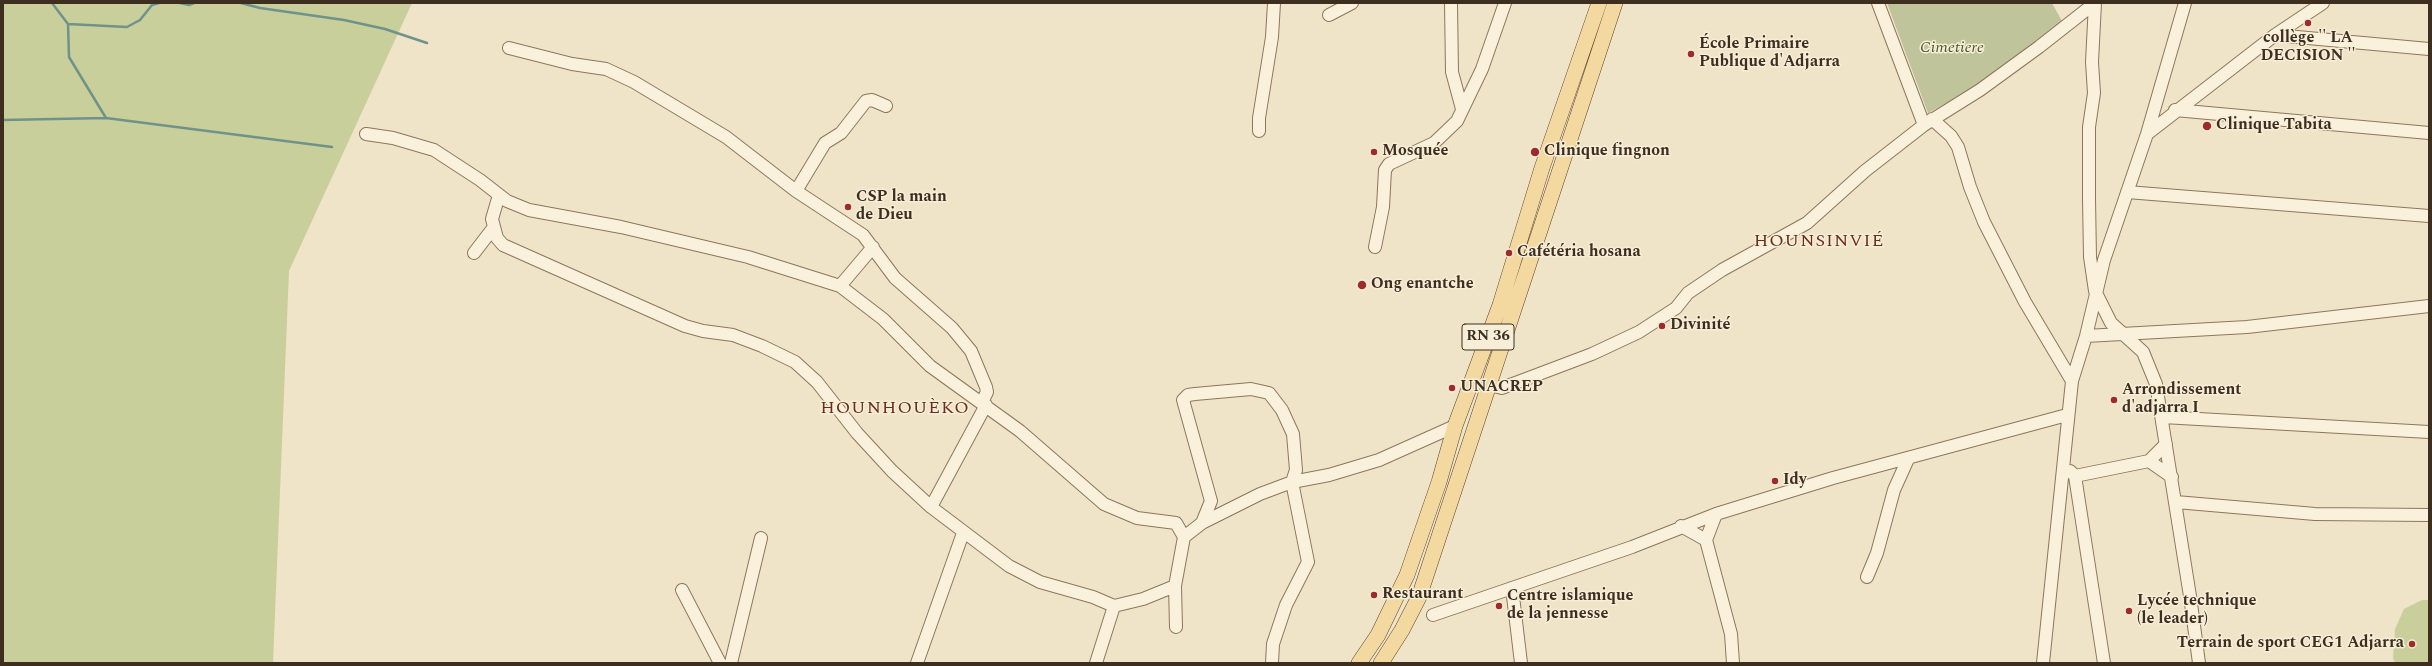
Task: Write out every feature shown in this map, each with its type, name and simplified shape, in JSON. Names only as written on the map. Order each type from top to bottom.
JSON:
[{"type":"main road","name":"RN 36","points":[[1359,663],[1378,635],[1407,575],[1439,482],[1455,426],[1500,305],[1542,168],[1599,3]]},
{"type":"main road","name":"RN 36","points":[[1380,663],[1402,630],[1419,597],[1490,386],[1615,3]]},
{"type":"street","points":[[1259,131],[1259,118],[1268,67],[1274,3]]},
{"type":"street","points":[[1329,15],[1352,3]]},
{"type":"street","points":[[1451,3],[1452,72],[1462,109]]},
{"type":"street","points":[[1375,247],[1383,207],[1385,170],[1389,164],[1434,143],[1457,121],[1482,69],[1505,3]]},
{"type":"street","points":[[1878,3],[1928,122],[1951,136],[1958,147],[1970,187],[1984,222],[2025,302],[2072,381]]},
{"type":"street","points":[[1490,386],[1502,388],[1592,354],[1639,332],[1676,308],[1688,293],[1716,274],[1807,223],[1865,171],[1928,122],[1980,90],[2039,47],[2095,3]]},
{"type":"street","points":[[2095,3],[2092,62],[2094,93],[2089,127],[2090,257],[2095,291],[2104,313],[2120,333],[2143,352],[2156,384],[2163,417],[2176,502],[2198,663]]},
{"type":"street","points":[[2043,663],[2067,415],[2072,381],[2086,336],[2095,291],[2147,134],[2185,3]]},
{"type":"street","points":[[2147,134],[2176,110],[2275,35],[2324,3]]},
{"type":"street","points":[[2275,35],[2429,49]]},
{"type":"street","points":[[509,48],[559,61],[606,69],[664,98],[737,144],[796,191],[863,235],[873,247],[882,262],[900,283],[952,328],[971,351],[987,392],[984,403],[931,507]]},
{"type":"street","points":[[796,191],[825,143],[841,133],[866,101],[872,100],[886,106]]},
{"type":"street","points":[[2176,110],[2429,133]]},
{"type":"street","points":[[366,134],[393,138],[434,150],[480,180],[507,201],[529,210],[621,227],[748,257],[840,286],[883,319],[930,366],[984,403],[1071,474],[1104,504],[1137,518],[1176,523],[1184,537],[1175,586],[1176,627]]},
{"type":"street","points":[[2127,192],[2429,216]]},
{"type":"street","points":[[499,195],[492,219],[494,227],[503,245],[647,310],[693,329],[739,337],[795,362],[817,382],[868,445],[931,507],[993,556],[1026,576],[1040,582],[1093,597],[1114,606],[1143,599],[1175,586]]},
{"type":"street","points":[[474,253],[494,227]]},
{"type":"street","points":[[840,286],[873,247]]},
{"type":"street","points":[[2086,336],[2120,333],[2168,333],[2247,327],[2429,306]]},
{"type":"street","points":[[2143,352],[2154,340],[2168,333]]},
{"type":"street","points":[[1202,523],[1211,501],[1183,400],[1188,395],[1251,389],[1268,393],[1282,410],[1293,434],[1296,470],[1292,482],[1308,562],[1307,569],[1286,605],[1273,644],[1272,663]]},
{"type":"street","points":[[1433,615],[1644,543],[1681,526],[1716,514],[1834,478],[2067,415]]},
{"type":"street","points":[[2163,417],[2429,432]]},
{"type":"street","points":[[1184,537],[1202,523],[1260,494],[1292,482],[1328,475],[1379,460],[1455,426]]},
{"type":"street","points":[[2075,476],[2149,461],[2166,444]]},
{"type":"street","points":[[1867,577],[1880,546],[1894,490],[1908,459]]},
{"type":"street","points":[[2149,461],[2172,477]]},
{"type":"street","points":[[2063,465],[2075,476],[2104,663]]},
{"type":"street","points":[[2176,502],[2315,514],[2429,515]]},
{"type":"street","points":[[1716,514],[1706,540],[1731,634],[1733,663]]},
{"type":"street","points":[[1681,526],[1706,540]]},
{"type":"street","points":[[917,663],[964,533]]},
{"type":"street","points":[[731,663],[761,538]]},
{"type":"street","points":[[1512,588],[1521,663]]},
{"type":"street","points":[[682,590],[720,663]]},
{"type":"street","points":[[1096,663],[1114,606]]},
{"type":"green space","points":[[3,3],[412,3],[289,271],[273,663],[3,663]]},
{"type":"green space","name":"Cimetiere","points":[[1887,3],[2052,3],[2063,23],[1988,80],[1928,113]]},
{"type":"green space","name":"Terrain de sport CEG1 Adjarra","points":[[2422,600],[2429,600],[2429,663],[2395,663],[2393,658],[2395,629],[2404,609]]},
{"type":"waterway","points":[[52,3],[68,24],[69,57],[106,118]]},
{"type":"waterway","points":[[68,24],[127,27],[140,20],[152,5],[159,3]]},
{"type":"waterway","points":[[180,3],[189,5],[194,3]]},
{"type":"waterway","points":[[241,3],[260,8],[344,20],[385,29],[427,43]]},
{"type":"waterway","points":[[3,120],[106,118],[332,147]]},
{"type":"place","name":"collège '' LA DECISION ''","points":[[2308,23]]},
{"type":"place","name":"École Primaire Publique d'Adjarra","points":[[1691,54]]},
{"type":"place","name":"Clinique Tabita","points":[[2207,126]]},
{"type":"place","name":"Mosquée","points":[[1374,152]]},
{"type":"place","name":"Clinique fingnon","points":[[1535,152]]},
{"type":"place","name":"CSP la main de Dieu","points":[[848,207]]},
{"type":"place","name":"Cafétéria hosana","points":[[1509,253]]},
{"type":"place","name":"Ong enantche","points":[[1362,285]]},
{"type":"place","name":"Divinité","points":[[1662,326]]},
{"type":"place","name":"UNACREP","points":[[1452,388]]},
{"type":"place","name":"Arrondissement d'adjarra I","points":[[2114,400]]},
{"type":"place","name":"Idy","points":[[1775,481]]},
{"type":"place","name":"Restaurant","points":[[1374,595]]},
{"type":"place","name":"Centre islamique de la jennesse","points":[[1499,606]]},
{"type":"place","name":"Lycée technique (le leader)","points":[[2129,611]]},
{"type":"place","name":"Terrain de sport CEG1 Adjarra","points":[[2412,644]]},
{"type":"district","name":"HOUNSINVIÉ","points":[[1819,242]]},
{"type":"district","name":"HOUNHOUÈKO","points":[[895,409]]}]
